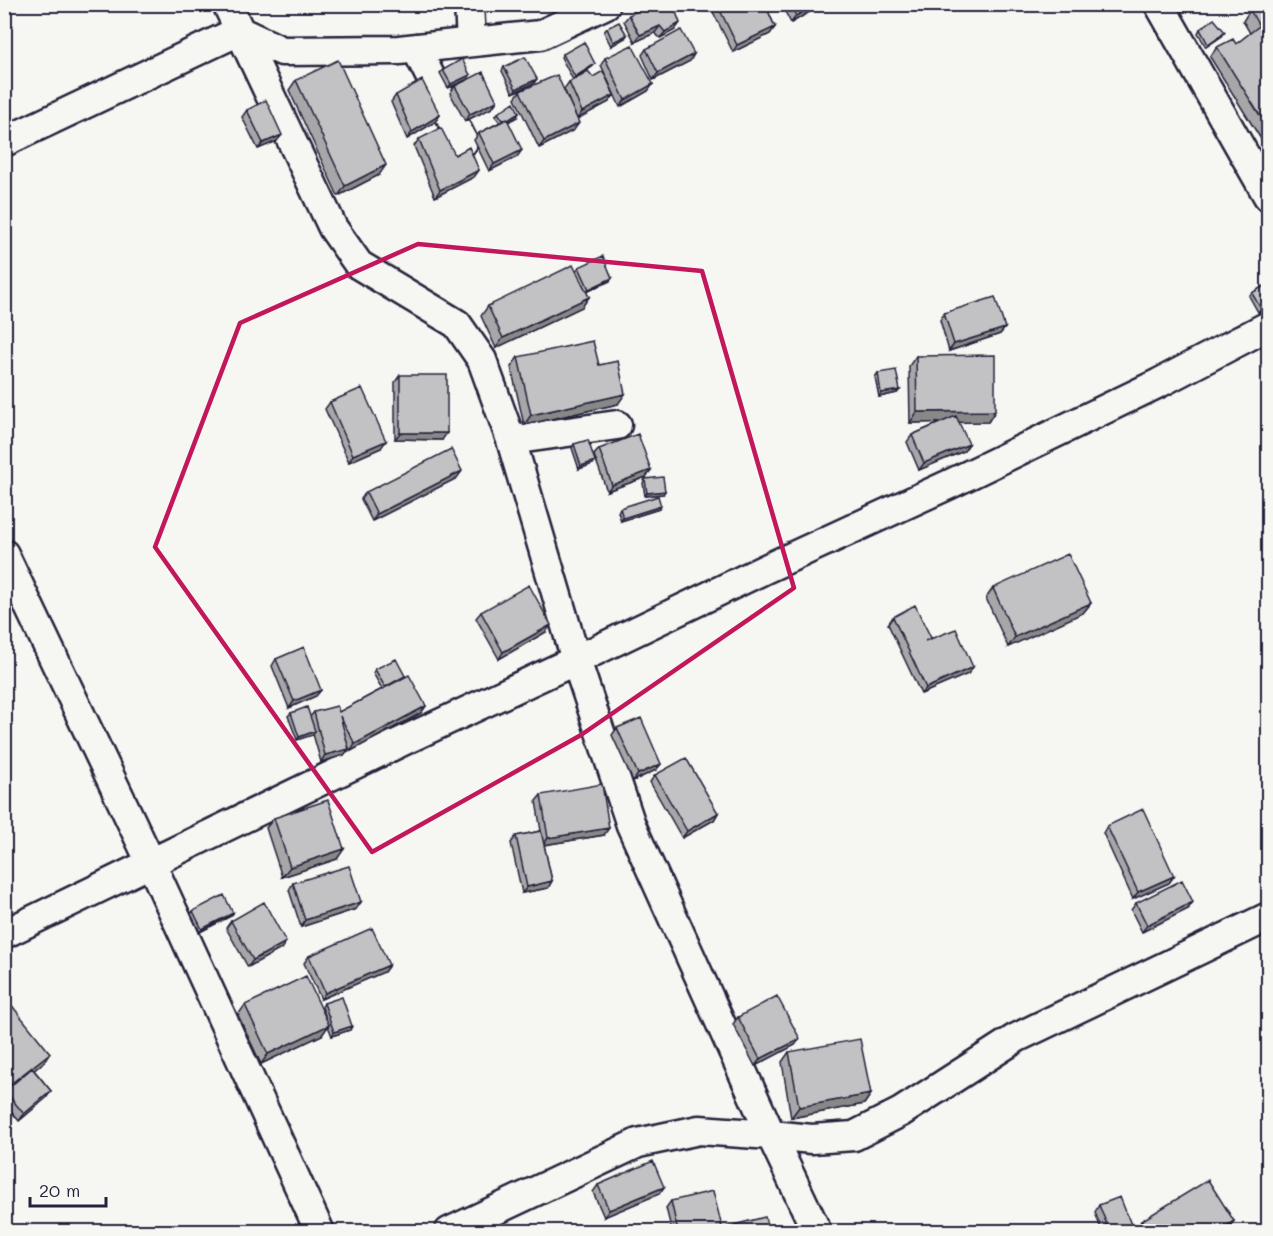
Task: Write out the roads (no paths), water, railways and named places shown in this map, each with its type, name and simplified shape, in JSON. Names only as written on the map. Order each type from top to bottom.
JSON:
[{"type":"street","points":[[227,4],[333,228],[359,265],[457,324],[482,360],[511,440],[576,660],[631,825],[817,1232]]},
{"type":"street","points":[[469,4],[471,42]]},
{"type":"street","points":[[239,31],[282,51],[399,50],[540,35],[606,4]]},
{"type":"street","points":[[1159,4],[1269,196]]},
{"type":"street","points":[[4,142],[239,31]]},
{"type":"street","points":[[416,48],[463,142]]},
{"type":"street","points":[[4,934],[405,740],[961,479],[1159,383],[1269,326]]},
{"type":"street","points":[[511,440],[617,425]]},
{"type":"street","points":[[4,554],[151,863],[320,1232]]},
{"type":"street","points":[[449,1232],[638,1143],[699,1130],[812,1139],[854,1136],[901,1112],[1016,1038],[1269,917]]}]
